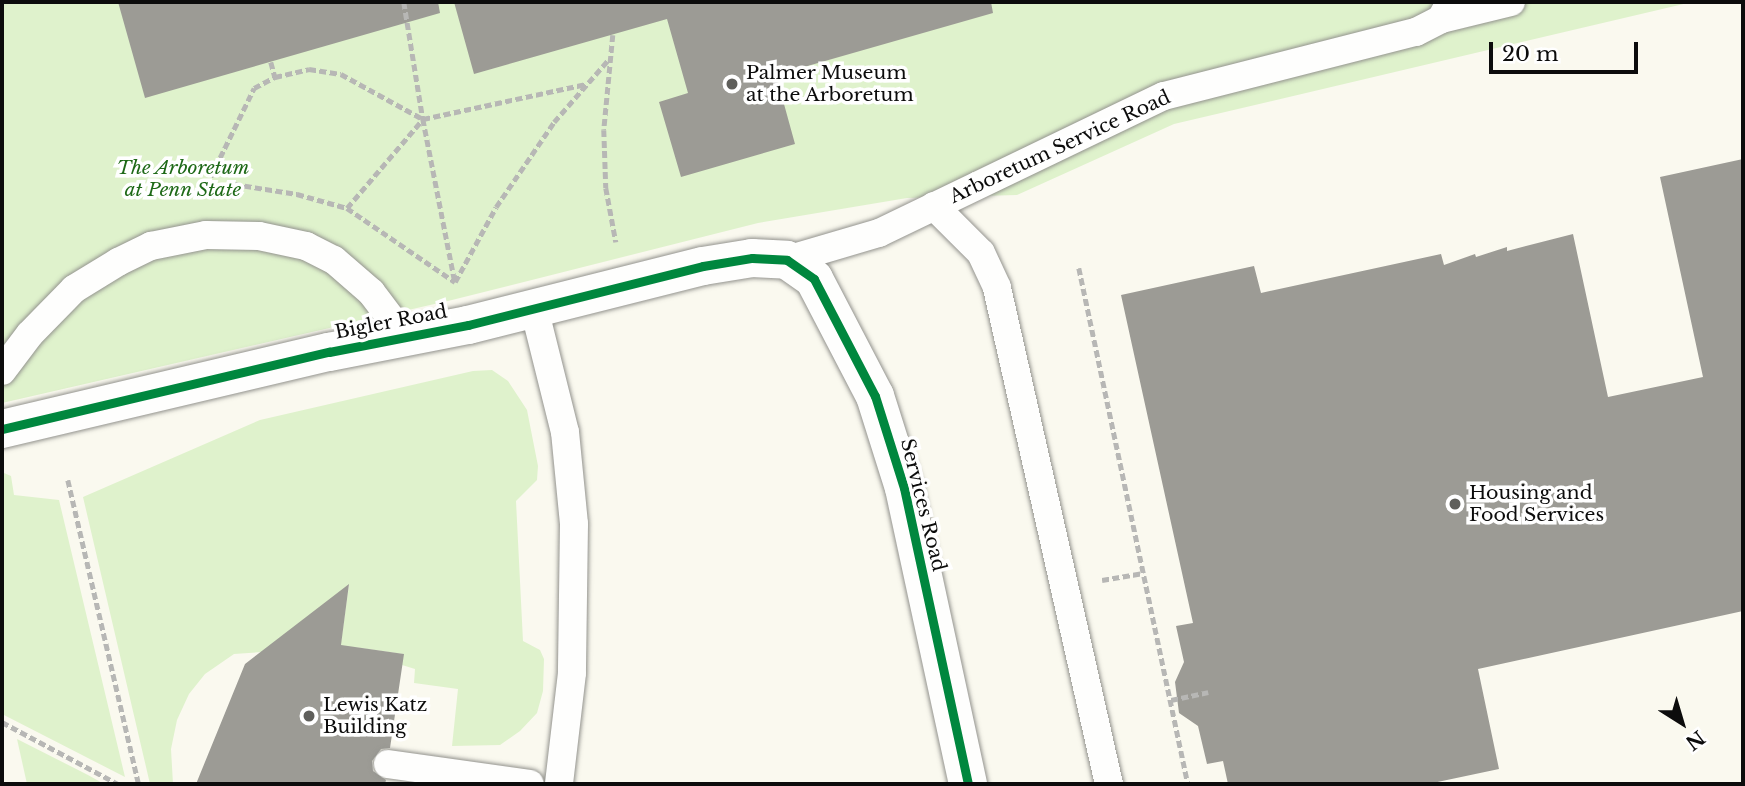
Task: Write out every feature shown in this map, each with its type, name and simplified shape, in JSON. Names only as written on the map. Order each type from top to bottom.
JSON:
[{"type":"street","name":"Bigler Road","points":[[2,429],[534,308],[703,266],[752,258],[787,260]]},
{"type":"street","name":"Services Road","points":[[787,260],[814,279],[845,335],[883,419],[904,488],[968,784]]},
{"type":"lane","name":"Arboretum Service Road","points":[[787,260],[879,233],[1164,96],[1416,32],[1445,10],[1511,2]]},
{"type":"lane","points":[[934,206],[981,253],[997,288],[1109,784]]},
{"type":"lane","points":[[2,371],[30,334],[74,289],[118,261],[151,246],[206,235],[258,236],[306,246],[334,260],[370,292],[405,337]]},
{"type":"lane","points":[[534,308],[565,432],[575,524],[572,673],[559,784]]},
{"type":"lane","points":[[388,764],[530,784]]},
{"type":"path","points":[[404,2],[423,119],[458,290]]},
{"type":"path","points":[[613,35],[604,130],[606,188],[617,246]]},
{"type":"path","points":[[455,282],[496,207],[554,122],[609,59]]},
{"type":"path","points":[[271,62],[275,77]]},
{"type":"path","points":[[206,187],[254,88],[275,77],[309,69],[341,74],[423,119]]},
{"type":"path","points":[[347,208],[423,119],[587,84]]},
{"type":"path","points":[[1079,268],[1188,784]]},
{"type":"path","points":[[68,480],[139,784]]},
{"type":"path","points":[[1170,700],[1208,692]]},
{"type":"path","points":[[2,723],[118,784]]},
{"type":"green space","name":"The Arboretum at Penn State","points":[[2,2],[1692,2],[1174,124],[1017,195],[907,198],[758,223],[452,300],[2,403]]},
{"type":"green space","points":[[492,370],[508,381],[527,410],[538,466],[537,480],[516,501],[523,641],[540,650],[544,659],[543,691],[537,713],[520,731],[500,745],[452,746],[458,689],[414,683],[415,669],[402,665],[403,654],[353,647],[339,656],[349,585],[262,652],[234,654],[205,674],[189,694],[177,720],[171,749],[173,784],[150,784],[83,497],[260,420],[473,371]]},
{"type":"green space","points":[[4,473],[11,476],[14,495],[59,500],[125,777],[2,714]]},
{"type":"green space","points":[[17,739],[88,775],[104,784],[27,784]]},
{"type":"building","points":[[118,2],[438,2],[440,13],[145,98]]},
{"type":"building","name":"Palmer Museum at the Arboretum","points":[[454,2],[991,2],[993,13],[776,75],[795,144],[681,177],[659,102],[688,93],[667,19],[474,74]]},
{"type":"building","name":"Housing and Food Services","points":[[1743,159],[1743,611],[1478,669],[1499,769],[1428,784],[1228,784],[1223,761],[1207,764],[1198,726],[1179,713],[1175,682],[1184,662],[1176,626],[1193,623],[1121,295],[1254,266],[1261,293],[1441,254],[1444,265],[1475,254],[1476,257],[1507,247],[1507,251],[1573,234],[1608,397],[1703,377],[1660,177]]},
{"type":"building","name":"Lewis Katz Building","points":[[349,584],[341,645],[404,654],[390,748],[381,749],[372,761],[373,771],[386,780],[385,784],[196,784],[245,664]]},
{"type":"cycle path","points":[[2,429],[329,352],[468,325],[703,266],[752,258],[787,260],[814,279],[875,396],[904,488],[968,784]]},
{"type":"place","name":"Palmer Museum at the Arboretum","points":[[732,84]]},
{"type":"place","name":"Housing and Food Services","points":[[1455,504]]},
{"type":"place","name":"Lewis Katz Building","points":[[309,716]]}]
